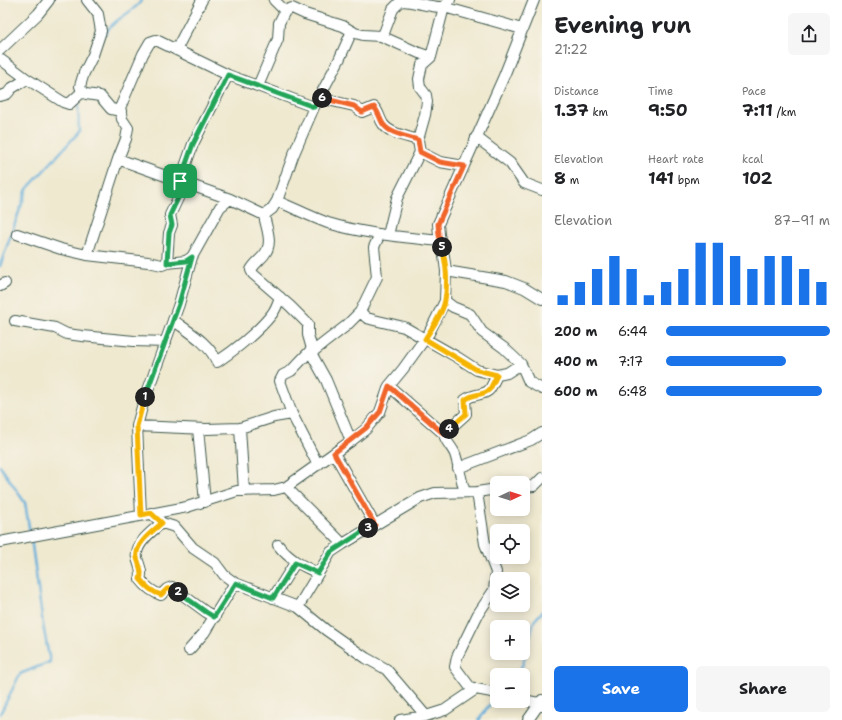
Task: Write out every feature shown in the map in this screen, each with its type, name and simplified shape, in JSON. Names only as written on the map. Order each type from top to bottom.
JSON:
[{"type":"street","points":[[0,50],[38,14],[48,0]]},
{"type":"street","points":[[88,0],[98,14],[101,31],[80,86],[82,92],[100,96],[111,109],[121,111]]},
{"type":"street","points":[[176,50],[202,0]]},
{"type":"street","points":[[274,0],[285,11]]},
{"type":"street","points":[[381,36],[393,9],[401,1],[410,1],[439,7],[447,3],[522,29]]},
{"type":"street","points":[[318,464],[292,414],[280,381],[284,375],[291,371],[311,351],[346,326],[360,312],[377,277],[374,246],[384,234],[397,198],[420,152],[418,140],[427,102],[426,95],[420,87],[419,79],[422,65],[431,57],[447,3]]},
{"type":"street","points":[[0,542],[146,514],[188,508],[237,492],[274,490],[286,487],[351,441],[366,428],[380,412],[389,386],[425,339],[445,300],[446,270],[438,224],[504,76],[522,29],[536,3]]},
{"type":"street","points":[[258,86],[278,39],[279,23],[285,11],[292,8],[305,14],[343,26],[363,35],[381,36],[431,57]]},
{"type":"street","points":[[264,215],[272,209],[277,201],[293,156],[314,107],[339,60],[352,31]]},
{"type":"street","points":[[87,255],[118,159],[126,139],[128,128],[122,119],[120,108],[143,54],[150,42],[156,40],[228,75],[314,107]]},
{"type":"street","points":[[0,59],[27,79],[63,102],[69,104],[82,92]]},
{"type":"street","points":[[167,263],[169,233],[172,225],[170,215],[180,192],[180,181],[193,144],[228,75]]},
{"type":"street","points":[[0,96],[7,94],[12,88],[27,79]]},
{"type":"street","points":[[319,98],[354,106],[362,112],[374,107],[379,112],[382,122],[388,130],[418,140]]},
{"type":"street","points":[[476,138],[510,163],[524,183],[542,189]]},
{"type":"street","points":[[420,152],[440,162],[464,166]]},
{"type":"street","points":[[118,159],[230,199],[264,215]]},
{"type":"street","points":[[146,514],[137,426],[142,407],[179,304],[192,257],[220,207],[230,199]]},
{"type":"street","points":[[277,201],[327,222],[352,229],[440,241]]},
{"type":"street","points":[[264,215],[269,236],[269,248],[252,270],[253,274],[304,318],[308,324],[308,335],[311,351],[326,380],[351,441]]},
{"type":"street","points":[[17,234],[61,249],[87,255],[162,265],[186,261],[192,257]]},
{"type":"street","points":[[446,270],[506,281],[524,288],[542,299]]},
{"type":"street","points":[[173,320],[205,345],[215,357],[217,362],[260,327],[273,313],[280,297]]},
{"type":"street","points":[[445,300],[453,307],[470,314],[482,332],[504,348],[521,364],[529,382],[542,390]]},
{"type":"street","points":[[360,312],[367,318],[404,327],[477,370],[497,375],[507,373],[521,364]]},
{"type":"street","points":[[15,321],[55,328],[67,334],[134,341],[166,342]]},
{"type":"street","points":[[444,434],[466,414],[465,400],[470,396],[483,393],[490,389],[497,375]]},
{"type":"street","points":[[389,386],[444,434],[444,437],[451,445],[455,453],[465,492]]},
{"type":"street","points":[[137,426],[240,428],[274,417],[292,414]]},
{"type":"street","points":[[198,428],[205,502]]},
{"type":"street","points":[[240,428],[244,491]]},
{"type":"street","points":[[458,468],[530,440],[542,433]]},
{"type":"street","points":[[334,453],[375,525]]},
{"type":"street","points":[[530,486],[534,486],[542,478]]},
{"type":"street","points":[[286,487],[343,544]]},
{"type":"street","points":[[298,607],[331,552],[343,544],[420,498],[435,493],[490,491]]},
{"type":"street","points":[[473,691],[455,667],[456,657],[478,614],[494,590],[496,572],[485,544],[477,492]]},
{"type":"street","points":[[146,514],[162,523],[175,527],[193,548],[215,563],[224,575],[236,583],[298,607],[326,630],[366,658],[386,669],[426,716]]},
{"type":"street","points":[[162,523],[146,537],[139,548],[137,556],[142,575],[140,579],[155,593],[161,595],[167,589],[172,588],[214,617]]},
{"type":"street","points":[[278,545],[295,563],[318,573]]},
{"type":"street","points":[[273,598],[295,563]]},
{"type":"street","points":[[189,650],[204,633],[236,583]]},
{"type":"street","points":[[400,720],[426,716],[445,710],[476,689],[490,692]]},
{"type":"street","points":[[528,720],[541,703],[530,701]]},
{"type":"waterway","points":[[105,34],[113,24],[138,5],[142,0]]},
{"type":"waterway","points":[[0,266],[27,189],[79,132],[78,99]]},
{"type":"waterway","points":[[0,466],[25,503],[30,533]]},
{"type":"waterway","points":[[0,714],[20,674],[50,662],[43,625],[31,538]]},
{"type":"waterway","points":[[520,668],[523,664],[534,621],[542,612]]},
{"type":"waterway","points":[[479,720],[490,705]]},
{"type":"route","points":[[228,75],[314,107],[319,98],[354,106],[362,112],[374,107],[379,112],[382,122],[388,130],[418,140],[420,152],[440,162],[464,166],[438,224],[446,270],[445,300],[425,339],[477,370],[497,375],[490,389],[483,393],[470,396],[465,400],[467,409],[466,414],[444,434],[423,414],[389,386],[380,412],[366,428],[334,453],[375,525],[331,552],[318,573],[295,563],[273,598],[236,583],[214,617],[172,588],[167,589],[161,595],[155,593],[140,579],[142,575],[137,556],[139,548],[146,537],[162,523],[151,513],[141,515],[137,426],[142,407],[179,304],[192,257],[186,261],[167,263],[169,233],[172,225],[170,215],[179,196],[181,188],[180,181],[193,144],[228,75]]}]
